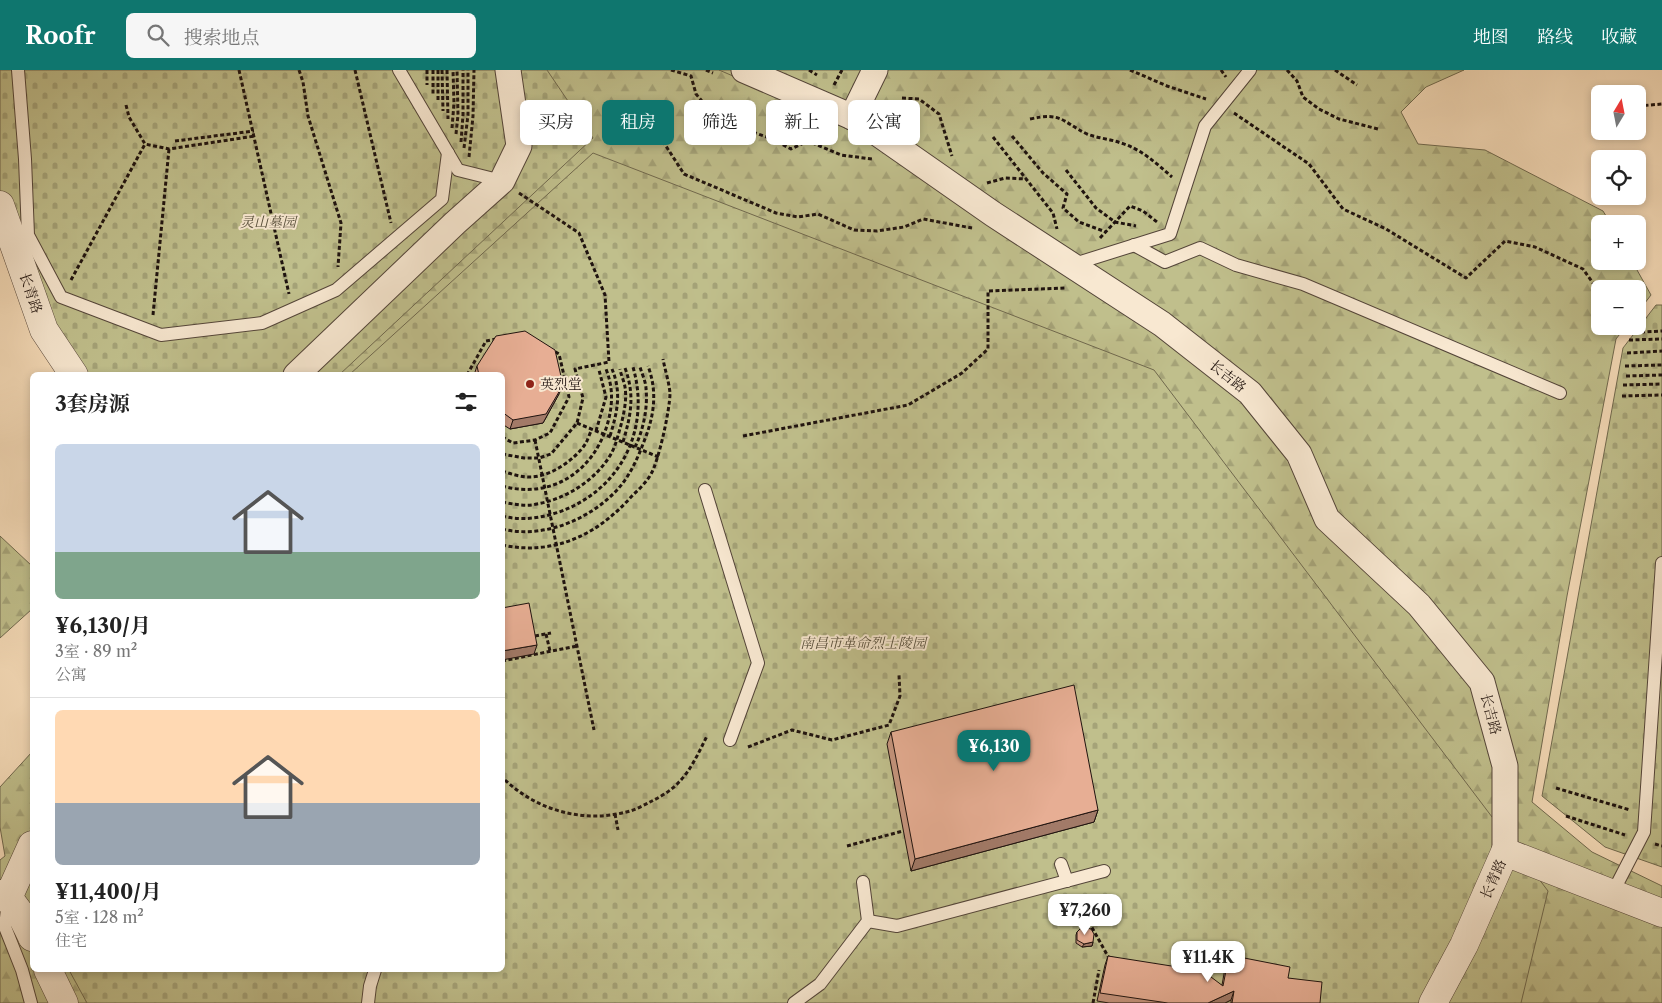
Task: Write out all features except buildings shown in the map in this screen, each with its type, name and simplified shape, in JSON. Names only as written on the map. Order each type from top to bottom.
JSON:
[{"type":"street","points":[[299,372],[455,223],[502,181],[520,146],[508,70]]},
{"type":"street","name":"长吉路","points":[[744,70],[848,115]]},
{"type":"street","points":[[860,100],[875,70]]},
{"type":"street","name":"长吉路","points":[[893,145],[1162,324],[1250,393],[1299,454],[1326,518],[1419,604],[1482,682],[1505,766],[1505,852]]},
{"type":"street","name":"长青路","points":[[0,205],[44,330],[72,372]]},
{"type":"street","points":[[30,849],[4,896],[26,924],[30,933]]},
{"type":"street","name":"长青路","points":[[1433,1003],[1464,945],[1505,852],[1662,913]]},
{"type":"street","points":[[49,972],[64,1003]]},
{"type":"lane","points":[[18,70],[25,159],[28,235],[61,297],[161,336],[262,323],[336,290],[442,199],[455,162]]},
{"type":"lane","points":[[399,70],[455,162],[502,181]]},
{"type":"lane","points":[[1071,265],[1170,234],[1205,126],[1250,70]]},
{"type":"lane","points":[[1134,245],[1166,262],[1200,248],[1236,266],[1303,284],[1560,393]]},
{"type":"lane","points":[[705,490],[758,662],[730,740]]},
{"type":"lane","points":[[1612,894],[1644,832],[1662,563]]},
{"type":"lane","points":[[1061,864],[1067,881]]},
{"type":"lane","points":[[868,922],[897,926],[1104,871]]},
{"type":"lane","points":[[794,1003],[820,984],[868,922],[863,882]]},
{"type":"lane","points":[[4,896],[5,927],[22,970],[31,1003]]},
{"type":"lane","points":[[368,1003],[367,1000],[374,972]]},
{"type":"path","points":[[240,70],[292,310]]},
{"type":"path","points":[[299,70],[303,82],[308,116],[341,223],[336,290]]},
{"type":"path","points":[[355,70],[395,239]]},
{"type":"path","points":[[442,70],[443,114]]},
{"type":"path","points":[[447,70],[448,114],[455,162]]},
{"type":"path","points":[[453,70],[455,162]]},
{"type":"path","points":[[455,162],[458,115],[457,70]]},
{"type":"path","points":[[463,70],[465,115]]},
{"type":"path","points":[[455,162],[465,115],[468,70]]},
{"type":"path","points":[[455,162],[473,116],[474,70]]},
{"type":"path","points":[[671,70],[691,76],[696,94],[717,120],[772,139],[791,149],[808,141],[841,156],[873,159]]},
{"type":"path","points":[[706,70],[713,73]]},
{"type":"path","points":[[812,71],[817,75],[819,70]]},
{"type":"path","points":[[833,86],[842,70]]},
{"type":"path","points":[[1130,70],[1167,86],[1222,105],[1309,164],[1343,209],[1386,230],[1466,278],[1505,241],[1535,247],[1583,270],[1591,281]]},
{"type":"path","points":[[1287,70],[1298,81],[1304,97],[1319,109],[1339,120],[1378,129]]},
{"type":"path","points":[[1335,70],[1357,85]]},
{"type":"path","points":[[902,98],[919,99],[939,114],[951,155],[955,160]]},
{"type":"path","points":[[1646,105],[1662,104]]},
{"type":"path","points":[[126,105],[129,116],[145,144],[169,149],[255,136]]},
{"type":"path","points":[[424,112],[473,116]]},
{"type":"path","points":[[1030,119],[1047,115],[1060,118],[1088,134],[1122,143],[1150,157],[1185,189]]},
{"type":"path","points":[[175,141],[254,131]]},
{"type":"path","points":[[1012,136],[1042,173],[1067,194],[1063,208],[1079,222],[1106,232]]},
{"type":"path","points":[[993,137],[1053,213],[1058,232]]},
{"type":"path","points":[[61,297],[145,144]]},
{"type":"path","points":[[665,145],[684,174],[776,214],[798,217],[818,214],[854,230],[877,231],[904,227],[923,219],[978,230]]},
{"type":"path","points":[[152,332],[169,149]]},
{"type":"path","points":[[1066,170],[1096,208],[1115,222],[1170,234]]},
{"type":"path","points":[[984,183],[1004,178],[1026,179]]},
{"type":"path","points":[[502,181],[579,233],[604,295],[609,362],[575,369],[583,398],[577,423],[551,454],[539,458],[524,458],[505,455]]},
{"type":"path","points":[[1094,244],[1130,206],[1143,211],[1170,234]]},
{"type":"path","points":[[743,436],[908,405],[962,373],[988,350],[988,291],[1069,288],[1096,281]]},
{"type":"path","points":[[1646,332],[1662,331]]},
{"type":"path","points":[[469,372],[486,341],[503,338]]},
{"type":"path","points":[[1629,340],[1662,339]]},
{"type":"path","points":[[505,439],[513,443],[535,440],[550,433],[569,397],[559,354],[552,349]]},
{"type":"path","points":[[1627,354],[1662,351]]},
{"type":"path","points":[[505,545],[528,548],[556,544],[585,534],[603,525],[618,512],[652,474],[659,457],[669,405],[670,393],[662,359]]},
{"type":"path","points":[[1625,366],[1662,365]]},
{"type":"path","points":[[505,530],[524,533],[553,528],[582,517],[618,489],[641,449],[652,420],[654,392],[648,366]]},
{"type":"path","points":[[505,517],[519,519],[550,515],[577,504],[598,491],[618,470],[634,433],[639,400],[633,367]]},
{"type":"path","points":[[635,447],[643,423],[646,405],[646,389],[640,367]]},
{"type":"path","points":[[623,442],[631,407],[630,383],[625,368]]},
{"type":"path","points":[[505,487],[525,490],[545,488],[581,469],[597,450],[604,434],[612,400],[612,387],[606,369]]},
{"type":"path","points":[[505,503],[536,505],[548,501],[574,490],[589,479],[606,462],[617,439],[626,399],[625,386],[620,369]]},
{"type":"path","points":[[596,430],[606,397],[599,370]]},
{"type":"path","points":[[610,436],[619,402],[616,380],[612,370]]},
{"type":"path","points":[[1626,376],[1662,375]]},
{"type":"path","points":[[1623,385],[1662,384]]},
{"type":"path","points":[[1622,396],[1662,395]]},
{"type":"path","points":[[577,423],[659,457]]},
{"type":"path","points":[[505,473],[522,477],[542,476],[578,454],[592,429]]},
{"type":"path","points":[[535,440],[594,730]]},
{"type":"path","points":[[535,636],[551,633]]},
{"type":"path","points":[[546,634],[550,652]]},
{"type":"path","points":[[505,660],[577,646]]},
{"type":"path","points":[[748,748],[792,730],[832,740],[888,725],[900,696],[899,675]]},
{"type":"path","points":[[505,780],[516,790],[536,802],[558,811],[584,816],[631,811],[654,800],[679,782],[693,762],[707,736]]},
{"type":"path","points":[[1556,788],[1645,815]]},
{"type":"path","points":[[615,814],[618,830]]},
{"type":"path","points":[[1566,816],[1662,846]]},
{"type":"path","points":[[847,846],[903,831]]},
{"type":"path","points":[[1039,889],[1056,891],[1074,897],[1109,960],[1119,962]]},
{"type":"path","points":[[1093,1003],[1099,970]]},
{"type":"green space","name":"灵山墓园","points":[[0,70],[547,70],[567,100],[520,100],[520,145],[585,145],[342,372],[69,372],[0,239]]},
{"type":"green space","name":"南昌市革命烈士陵园","points":[[478,70],[1464,70],[1426,87],[1401,112],[1418,144],[1485,150],[1603,211],[1605,215],[1591,215],[1591,270],[1637,270],[1643,280],[1591,280],[1591,335],[1619,335],[1616,339],[1567,596],[1532,802],[1592,852],[1662,886],[1662,1003],[0,1003],[0,860],[5,856],[0,827],[0,787],[30,754],[30,972],[505,972],[505,372],[286,372]]},
{"type":"green space","points":[[719,70],[885,70],[869,100],[848,100],[848,125],[838,121],[838,100],[789,100]]},
{"type":"green space","name":"南昌市革命烈士陵园","points":[[593,153],[1154,370],[1548,891],[1521,1003],[87,1003],[70,972],[505,972],[505,372],[352,372]]},
{"type":"green space","name":"南昌市革命烈士陵园","points":[[1646,286],[1651,295],[1646,302]]},
{"type":"green space","points":[[1656,305],[1662,305],[1662,867],[1605,847],[1542,796],[1623,348],[1633,335],[1646,335],[1646,318]]},
{"type":"green space","points":[[0,536],[30,564],[30,611],[0,638]]},
{"type":"place","name":"英烈堂","points":[[530,384]]}]
